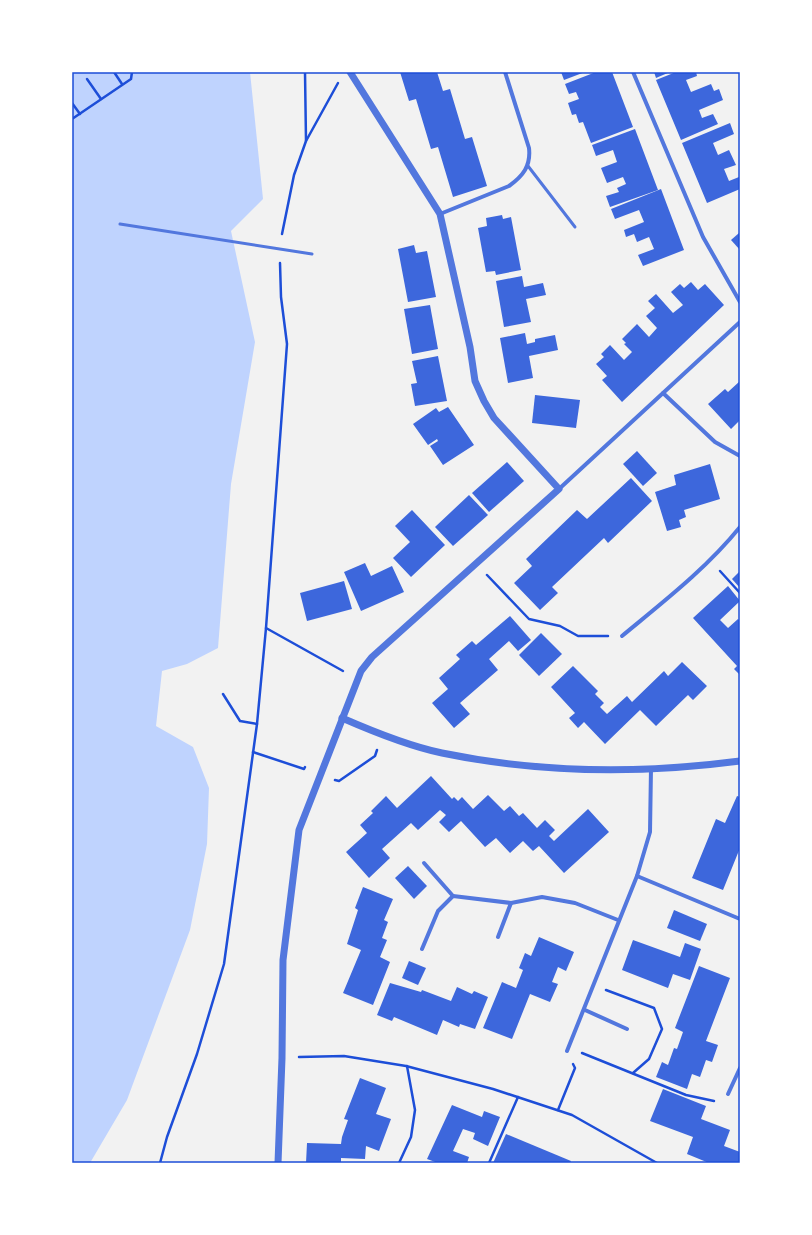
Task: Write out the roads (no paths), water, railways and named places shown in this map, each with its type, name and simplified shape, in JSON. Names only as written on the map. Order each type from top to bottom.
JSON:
[{"type":"street","points":[[350,72],[440,214],[470,347],[475,381],[484,402],[494,418],[559,489]]},
{"type":"street","points":[[440,214],[508,186],[516,180],[528,166],[530,158],[529,148],[505,72]]},
{"type":"street","points":[[633,72],[703,237],[740,302]]},
{"type":"street","points":[[278,1163],[282,1058],[283,960],[299,830],[361,671],[372,657],[559,489],[740,322]]},
{"type":"street","points":[[663,393],[715,442],[740,456]]},
{"type":"street","points":[[622,636],[676,591],[722,549],[740,527]]},
{"type":"street","points":[[342,718],[382,735],[441,752],[512,764],[572,768],[651,768],[740,761]]},
{"type":"street","points":[[567,1051],[585,1010],[636,876],[650,832],[651,768]]},
{"type":"street","points":[[424,863],[453,896],[511,903],[542,897],[575,903],[618,920]]},
{"type":"street","points":[[636,876],[740,919]]},
{"type":"street","points":[[422,949],[438,911],[453,896]]},
{"type":"street","points":[[498,937],[511,903]]},
{"type":"street","points":[[585,1010],[627,1028]]},
{"type":"street","points":[[728,1094],[740,1068]]},
{"type":"lane","points":[[528,166],[575,227]]},
{"type":"lane","points":[[120,224],[312,254]]},
{"type":"water","points":[[72,72],[250,72],[263,199],[231,231],[255,342],[231,484],[218,648],[187,664],[162,671],[156,726],[193,747],[209,788],[207,844],[190,930],[127,1100],[90,1163],[72,1163]]}]
